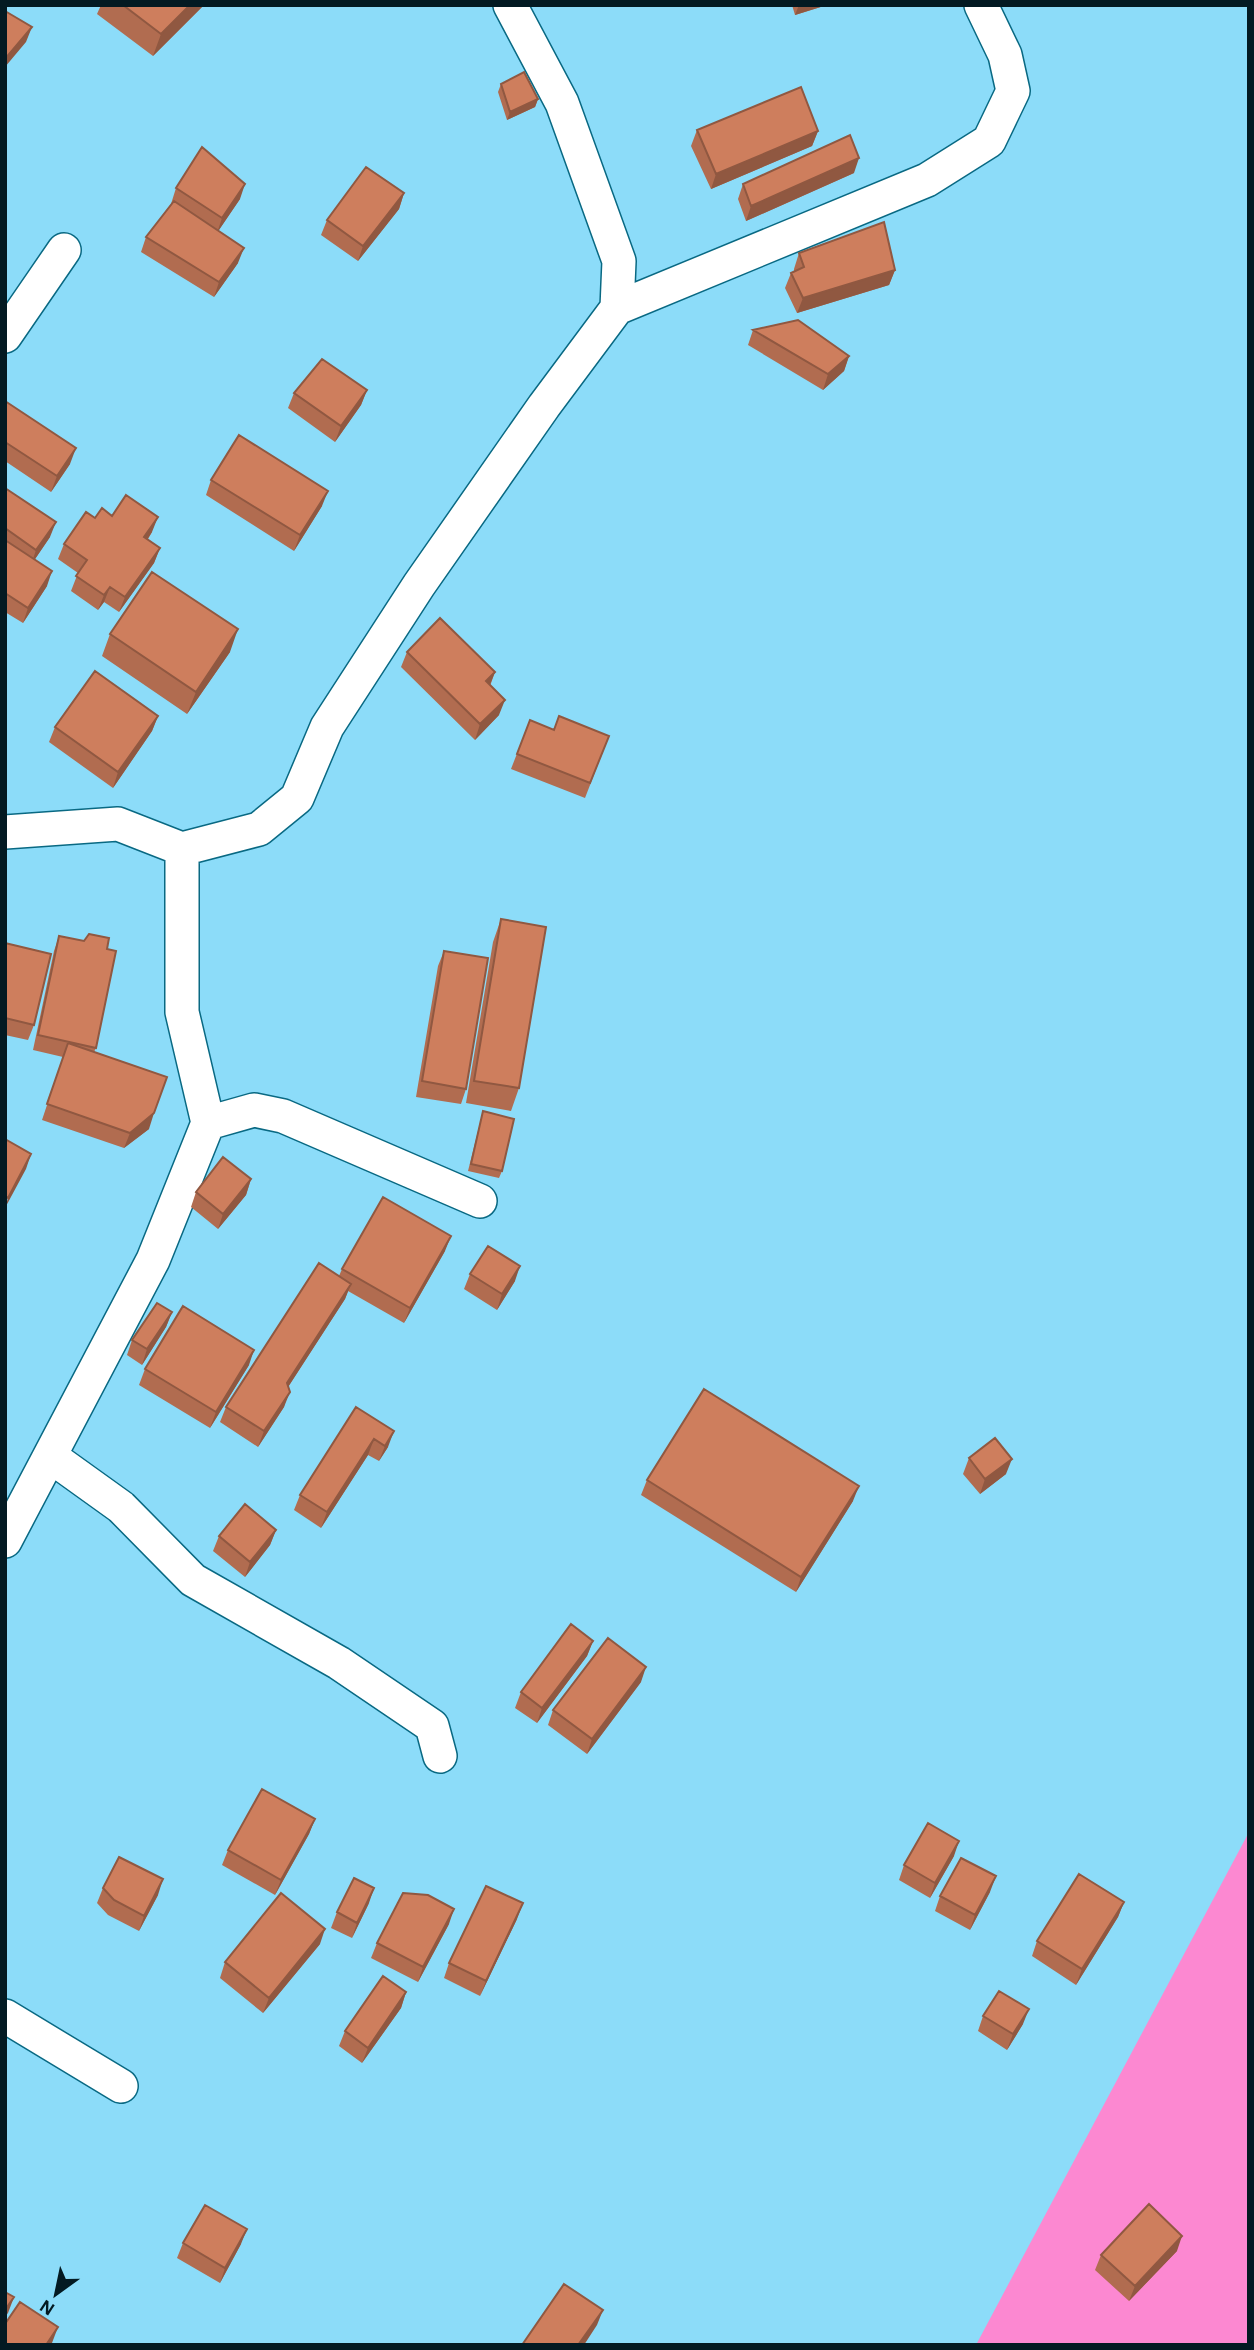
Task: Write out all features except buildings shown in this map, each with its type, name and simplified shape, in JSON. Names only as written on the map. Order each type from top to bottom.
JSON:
[{"type":"street","points":[[510,5],[562,103],[619,261],[617,308]]},
{"type":"street","points":[[5,832],[118,824],[182,849],[259,829],[297,798],[327,727],[405,606],[544,406],[617,308],[927,180],[989,141],[1013,91],[1005,55],[981,5]]},
{"type":"street","points":[[5,336],[64,250]]},
{"type":"street","points":[[5,1541],[152,1260],[208,1123],[183,1012],[182,849]]},
{"type":"street","points":[[208,1123],[254,1110],[283,1116],[480,1201]]},
{"type":"street","points":[[50,1456],[121,1507],[193,1580],[339,1663],[432,1726],[440,1756]]},
{"type":"street","points":[[5,2016],[121,2086]]},
{"type":"shaded area","points":[[1249,1832],[1249,2345],[976,2345]]}]
